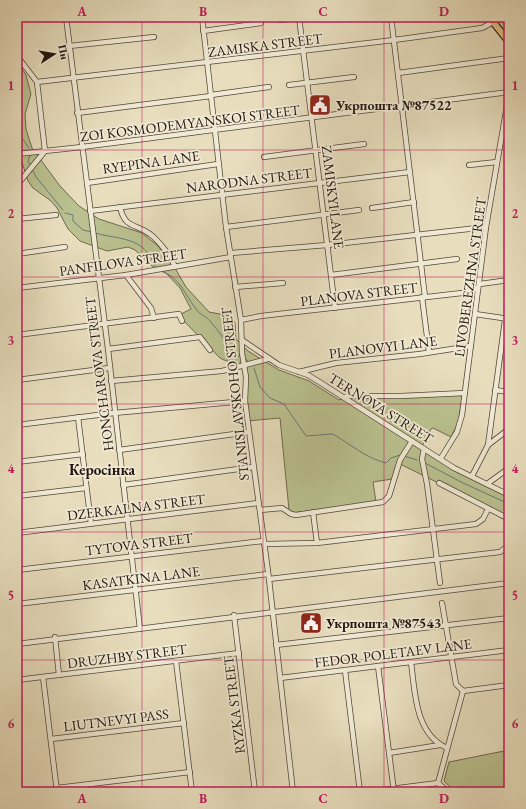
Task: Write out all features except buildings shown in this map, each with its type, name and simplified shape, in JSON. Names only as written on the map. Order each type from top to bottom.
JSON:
[{"type":"highway","points":[[491,20],[509,42]]},
{"type":"street","name":"HONCHAROVA STREET","points":[[66,17],[108,349],[126,520],[140,628]]},
{"type":"street","name":"STANISLAVSKOHO STREET","points":[[202,17],[226,227],[235,287],[242,320],[242,340],[246,377],[245,401],[264,542],[293,792]]},
{"type":"street","points":[[279,20],[301,17]]},
{"type":"street","name":"ZAMISKYI LANE","points":[[301,17],[335,308]]},
{"type":"street","points":[[391,17],[414,202],[429,352]]},
{"type":"street","name":"ZAMISKA STREET","points":[[37,82],[207,63],[482,28],[491,20]]},
{"type":"street","points":[[203,31],[261,23]]},
{"type":"street","points":[[69,46],[154,37]]},
{"type":"street","points":[[17,56],[37,82],[45,151],[17,185]]},
{"type":"street","points":[[398,73],[509,58]]},
{"type":"street","points":[[289,85],[354,77]]},
{"type":"street","points":[[77,113],[269,87]]},
{"type":"street","name":"ZOI KOSMODEMYANSKOI STREET","points":[[17,154],[509,93]]},
{"type":"street","name":"LIVOBEREZHNA STREET","points":[[441,458],[460,424],[486,227],[509,93]]},
{"type":"street","points":[[264,157],[364,144]]},
{"type":"street","points":[[469,165],[498,162]]},
{"type":"street","name":"RYEPINA LANE","points":[[87,183],[218,164]]},
{"type":"street","name":"NARODNA STREET","points":[[90,211],[410,172]]},
{"type":"street","points":[[372,208],[414,202]]},
{"type":"street","points":[[120,207],[122,215],[128,224],[150,235],[175,267]]},
{"type":"street","points":[[226,227],[359,210]]},
{"type":"street","points":[[17,219],[56,214]]},
{"type":"street","name":"PANFILOVA STREET","points":[[17,288],[98,277],[126,275],[175,267],[231,255],[486,227]]},
{"type":"street","points":[[17,254],[66,247]]},
{"type":"street","points":[[331,275],[457,259]]},
{"type":"street","points":[[126,275],[152,308],[154,318]]},
{"type":"street","name":"PLANOVA STREET","points":[[242,320],[261,316],[462,293],[479,286],[509,280]]},
{"type":"street","points":[[235,287],[283,283]]},
{"type":"street","points":[[17,335],[179,314],[182,321]]},
{"type":"street","points":[[472,476],[488,445],[495,390],[507,319],[475,314]]},
{"type":"street","points":[[108,349],[200,337],[210,350]]},
{"type":"street","name":"TERNOVA STREET","points":[[242,340],[268,359],[287,369],[299,372],[345,398],[458,470],[509,495]]},
{"type":"street","name":"PLANOVYI LANE","points":[[299,372],[306,368],[336,363],[471,346]]},
{"type":"street","points":[[111,381],[222,371],[268,359]]},
{"type":"street","points":[[17,380],[109,368]]},
{"type":"street","points":[[495,390],[509,392]]},
{"type":"street","points":[[345,398],[348,396],[401,396],[465,393]]},
{"type":"street","points":[[17,425],[114,413],[245,401]]},
{"type":"street","points":[[78,417],[91,524]]},
{"type":"street","points":[[488,445],[509,429]]},
{"type":"street","points":[[119,450],[249,432]]},
{"type":"street","points":[[260,510],[282,508],[293,515],[379,503],[386,500],[390,492],[398,463],[412,441]]},
{"type":"street","points":[[424,449],[422,459],[427,484],[440,583]]},
{"type":"street","points":[[17,462],[82,454]]},
{"type":"street","points":[[123,485],[253,467]]},
{"type":"street","points":[[487,484],[509,468]]},
{"type":"street","points":[[439,483],[509,519]]},
{"type":"street","points":[[17,496],[86,488]]},
{"type":"street","name":"DZERKALNA STREET","points":[[17,533],[258,503]]},
{"type":"street","name":"TYTOVA STREET","points":[[17,570],[131,555],[264,542],[317,543],[476,524],[483,519],[488,509]]},
{"type":"street","points":[[313,512],[317,543]]},
{"type":"street","name":"KASATKINA LANE","points":[[17,604],[268,576],[437,560],[500,552],[509,546]]},
{"type":"street","points":[[17,643],[509,583]]},
{"type":"street","points":[[442,603],[457,686],[463,691],[509,685]]},
{"type":"street","name":"RYZKA STREET","points":[[234,617],[255,792]]},
{"type":"street","points":[[276,645],[509,618]]},
{"type":"street","points":[[55,638],[59,675]]},
{"type":"street","name":"FEDOR POLETAEV LANE","points":[[280,678],[509,650]]},
{"type":"street","name":"DRUZHBY STREET","points":[[17,680],[239,653]]},
{"type":"street","points":[[176,661],[192,792]]},
{"type":"street","points":[[411,662],[417,708],[421,721],[440,746]]},
{"type":"street","points":[[378,666],[393,790]]},
{"type":"street","points":[[345,670],[360,792]]},
{"type":"street","points":[[43,677],[57,790],[190,772]]},
{"type":"street","points":[[438,783],[463,691]]},
{"type":"street","name":"LIUTNEVYI PASS","points":[[51,739],[184,723]]},
{"type":"street","points":[[389,753],[440,746],[447,748]]},
{"type":"street","points":[[366,792],[393,790],[438,783]]},
{"type":"street","points":[[438,783],[448,792]]},
{"type":"green space","points":[[492,17],[509,17],[509,39]]},
{"type":"green space","points":[[17,61],[26,75],[31,94],[25,114],[26,129],[32,148],[60,186],[79,206],[99,219],[142,233],[157,245],[172,263],[186,287],[209,312],[231,316],[235,323],[236,339],[248,351],[279,370],[309,381],[339,400],[348,397],[463,394],[458,423],[451,437],[433,428],[422,446],[425,452],[509,498],[509,518],[400,464],[392,479],[373,482],[376,502],[292,513],[289,510],[280,418],[247,421],[245,368],[220,358],[181,318],[181,314],[191,309],[180,288],[167,274],[152,266],[135,250],[128,247],[107,251],[80,241],[68,229],[57,208],[51,201],[33,188],[28,181],[17,147]]},
{"type":"green space","points":[[509,750],[509,792],[455,792],[444,781],[449,762]]},
{"type":"waterway","points":[[17,131],[29,148]]},
{"type":"waterway","points":[[30,155],[28,161],[31,166]]},
{"type":"waterway","points":[[32,169],[36,177],[63,210]]},
{"type":"waterway","points":[[65,213],[73,215],[73,221],[83,230],[92,232]]},
{"type":"waterway","points":[[95,233],[138,244],[150,256],[155,266]]},
{"type":"waterway","points":[[161,271],[168,274],[178,282],[192,304],[208,319],[237,356],[240,356]]},
{"type":"waterway","points":[[245,358],[250,363]]},
{"type":"waterway","points":[[254,368],[260,387],[270,398],[284,404],[306,436],[333,434],[365,454],[386,463],[391,458],[400,455]]},
{"type":"waterway","points":[[404,456],[417,460]]},
{"type":"waterway","points":[[425,463],[461,482],[509,504]]},
{"type":"place","name":"Укрпошта №87522","points":[[320,105]]},
{"type":"place","name":"Укрпошта №87543","points":[[311,623]]},
{"type":"district","name":"Керосінка","points":[[102,469]]}]
